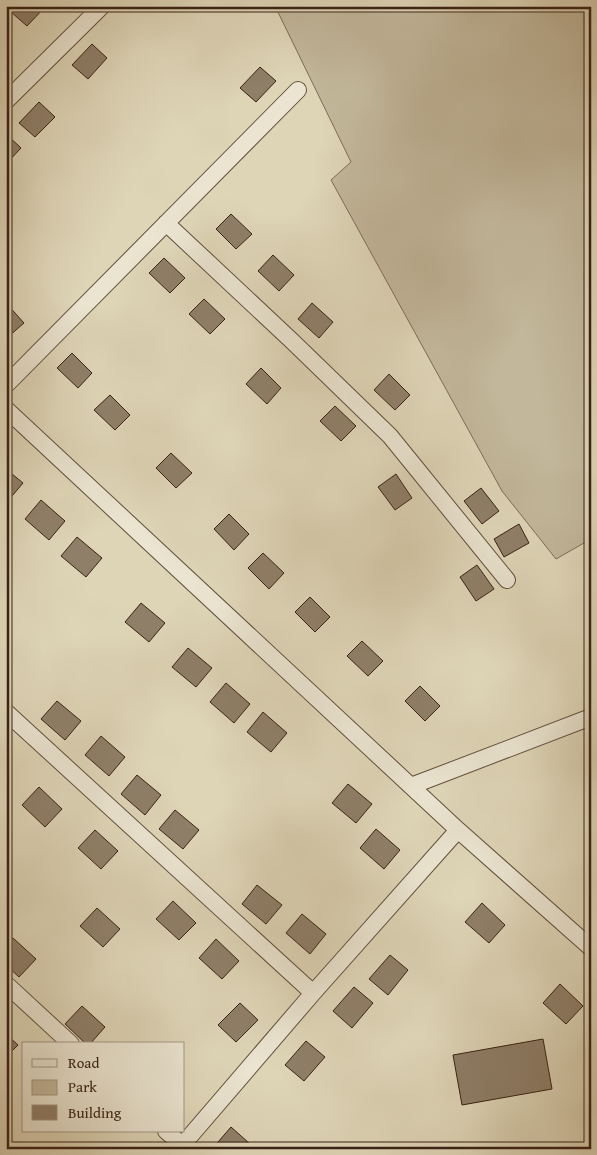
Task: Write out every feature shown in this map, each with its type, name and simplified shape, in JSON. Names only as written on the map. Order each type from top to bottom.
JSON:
[{"type":"street","points":[[6,101],[102,6]]},
{"type":"street","points":[[6,385],[298,90]]},
{"type":"street","points":[[166,223],[390,436],[507,580]]},
{"type":"street","points":[[6,410],[458,830],[591,948]]},
{"type":"street","points":[[6,712],[313,994]]},
{"type":"street","points":[[411,786],[591,717]]},
{"type":"street","points":[[167,1132],[180,1147],[458,830]]},
{"type":"street","points":[[6,984],[69,1042]]},
{"type":"green space","points":[[275,6],[591,6],[591,539],[556,559],[502,491],[331,180],[351,162]]},
{"type":"building","points":[[17,6],[46,6],[27,26],[11,12]]},
{"type":"building","points":[[92,44],[107,58],[88,79],[72,65]]},
{"type":"building","points":[[260,67],[276,81],[256,102],[240,88]]},
{"type":"building","points":[[39,102],[55,117],[35,137],[19,123]]},
{"type":"building","points":[[6,134],[21,148],[6,164]]},
{"type":"building","points":[[231,214],[252,234],[236,249],[216,229]]},
{"type":"building","points":[[273,255],[294,275],[279,291],[258,271]]},
{"type":"building","points":[[164,258],[185,278],[170,293],[149,273]]},
{"type":"building","points":[[204,299],[225,319],[210,334],[189,314]]},
{"type":"building","points":[[6,303],[24,323],[8,337],[6,335]]},
{"type":"building","points":[[312,303],[333,322],[319,338],[298,319]]},
{"type":"building","points":[[72,353],[92,373],[78,388],[57,368]]},
{"type":"building","points":[[261,368],[281,388],[267,404],[246,384]]},
{"type":"building","points":[[389,374],[410,395],[395,410],[374,390]]},
{"type":"building","points":[[110,395],[130,415],[115,430],[94,410]]},
{"type":"building","points":[[335,406],[356,426],[341,441],[320,421]]},
{"type":"building","points":[[171,453],[192,473],[176,488],[156,468]]},
{"type":"building","points":[[6,469],[23,483],[7,502],[6,501]]},
{"type":"building","points":[[396,474],[412,498],[395,510],[378,487]]},
{"type":"building","points":[[481,488],[499,511],[482,524],[464,501]]},
{"type":"building","points":[[41,500],[65,521],[49,540],[25,519]]},
{"type":"building","points":[[229,514],[249,534],[234,550],[214,529]]},
{"type":"building","points":[[519,524],[529,543],[504,557],[494,539]]},
{"type":"building","points":[[77,537],[102,558],[86,577],[61,556]]},
{"type":"building","points":[[263,553],[284,573],[269,589],[248,568]]},
{"type":"building","points":[[477,565],[494,589],[476,601],[460,577]]},
{"type":"building","points":[[310,597],[330,617],[315,632],[295,612]]},
{"type":"building","points":[[141,603],[165,623],[149,642],[125,622]]},
{"type":"building","points":[[362,641],[383,661],[368,676],[347,656]]},
{"type":"building","points":[[188,648],[212,668],[196,687],[172,667]]},
{"type":"building","points":[[226,683],[250,704],[234,723],[210,702]]},
{"type":"building","points":[[420,686],[440,706],[425,721],[405,701]]},
{"type":"building","points":[[57,701],[81,721],[65,740],[41,719]]},
{"type":"building","points":[[263,712],[287,733],[271,752],[247,732]]},
{"type":"building","points":[[101,736],[125,757],[109,776],[85,755]]},
{"type":"building","points":[[137,775],[161,795],[145,815],[121,794]]},
{"type":"building","points":[[348,784],[372,804],[356,823],[332,803]]},
{"type":"building","points":[[39,787],[62,809],[45,827],[22,805]]},
{"type":"building","points":[[175,810],[199,830],[183,849],[159,829]]},
{"type":"building","points":[[376,829],[400,850],[384,869],[360,848]]},
{"type":"building","points":[[95,830],[118,851],[101,869],[78,848]]},
{"type":"building","points":[[257,885],[282,905],[266,924],[242,904]]},
{"type":"building","points":[[173,901],[196,923],[179,940],[156,919]]},
{"type":"building","points":[[482,903],[505,925],[489,943],[465,922]]},
{"type":"building","points":[[97,908],[120,929],[103,947],[80,926]]},
{"type":"building","points":[[302,914],[326,934],[310,954],[286,933]]},
{"type":"building","points":[[13,938],[36,959],[19,977],[6,965],[6,945]]},
{"type":"building","points":[[216,939],[239,961],[222,979],[199,958]]},
{"type":"building","points":[[390,955],[408,970],[388,995],[369,979]]},
{"type":"building","points":[[560,984],[583,1006],[566,1024],[543,1003]]},
{"type":"building","points":[[354,987],[373,1003],[352,1028],[333,1011]]},
{"type":"building","points":[[240,1003],[258,1020],[236,1042],[218,1025]]},
{"type":"building","points":[[82,1006],[105,1027],[92,1042],[84,1042],[65,1024]]},
{"type":"building","points":[[6,1034],[18,1045],[6,1057]]},
{"type":"building","points":[[543,1039],[552,1089],[462,1105],[453,1055]]},
{"type":"building","points":[[306,1041],[325,1057],[304,1081],[285,1065]]},
{"type":"building","points":[[231,1127],[249,1143],[244,1149],[212,1149]]}]
